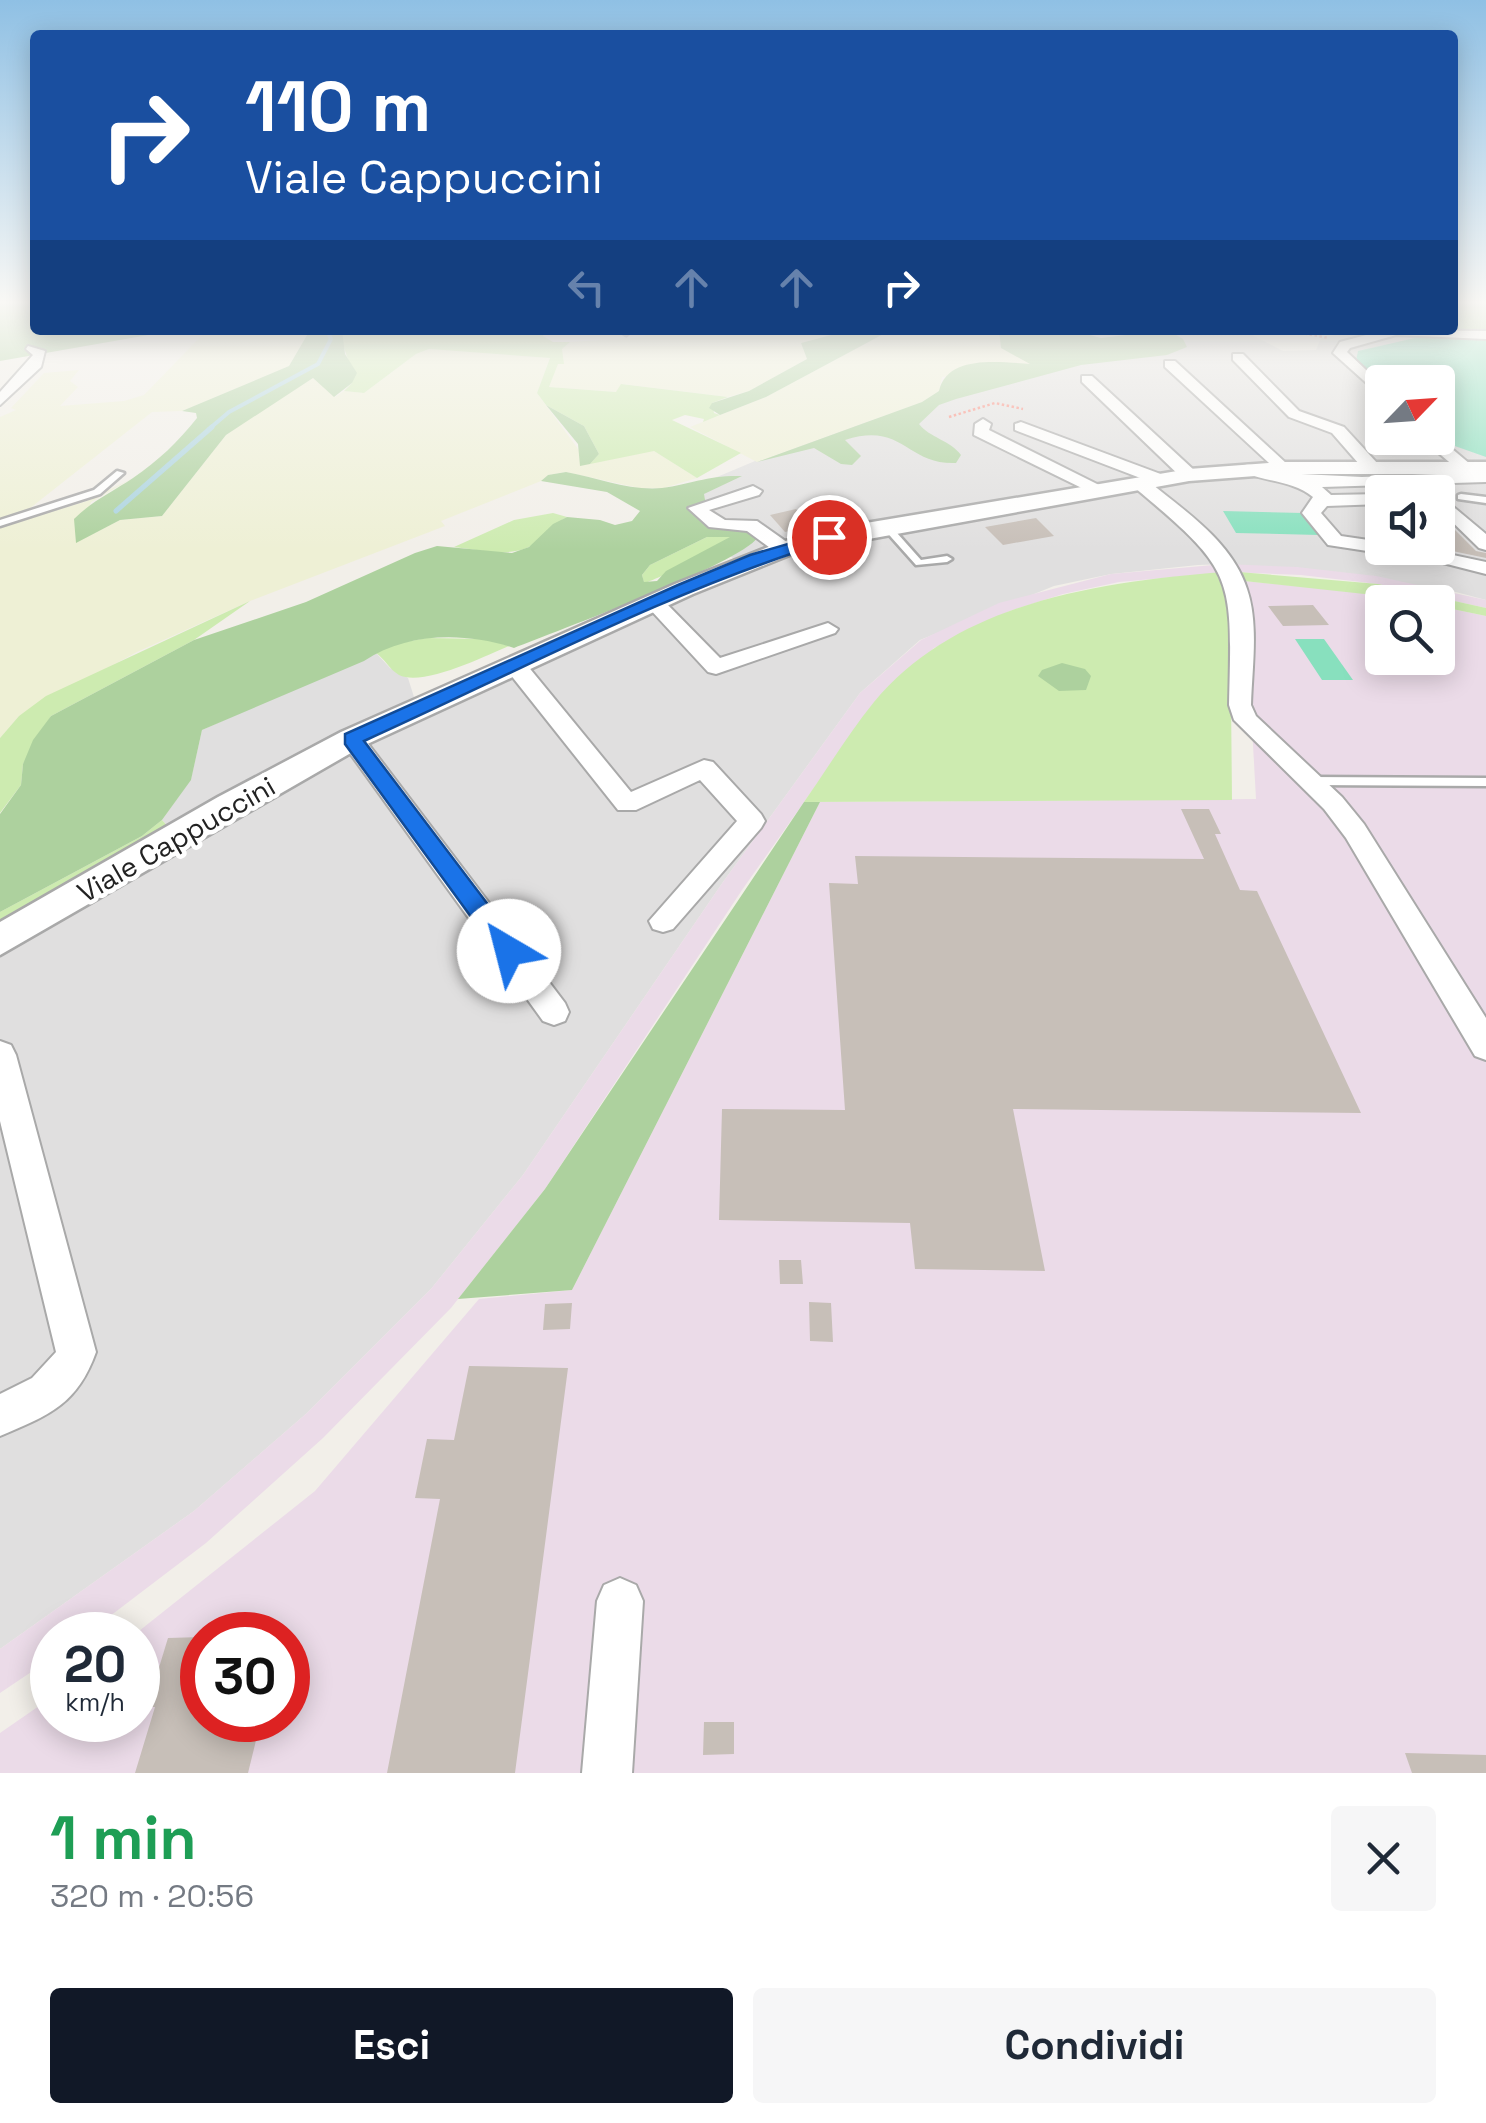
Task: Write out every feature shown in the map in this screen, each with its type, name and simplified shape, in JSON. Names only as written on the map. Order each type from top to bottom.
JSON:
[{"type":"street","points":[[1092,384],[1189,474]]},
{"type":"street","points":[[1191,384],[1293,474],[1313,485],[1322,501]]},
{"type":"street","points":[[1262,384],[1294,414],[1338,430],[1372,468]]},
{"type":"street","points":[[1249,394],[1268,390]]},
{"type":"street","points":[[1213,404],[1231,400]]},
{"type":"street","points":[[983,424],[980,432],[1100,490]]},
{"type":"street","points":[[1021,427],[1151,482],[1228,568],[1239,589],[1240,705],[1261,738],[1310,781],[1355,831],[1486,1046]]},
{"type":"street","points":[[1448,455],[1469,473]]},
{"type":"street","name":"Viale Cappuccini","points":[[0,940],[352,739],[654,602],[784,549],[886,526],[1189,474],[1252,469],[1293,474],[1372,468],[1469,473]]},
{"type":"street","points":[[1293,474],[1469,473]]},
{"type":"street","points":[[1455,498],[1460,498],[1469,473]]},
{"type":"street","points":[[753,490],[697,508],[711,524],[725,528],[751,525],[784,549]]},
{"type":"street","points":[[1365,500],[1322,501],[1312,512],[1335,541],[1440,556],[1486,568]]},
{"type":"street","points":[[1455,514],[1486,544]]},
{"type":"street","points":[[654,602],[716,667],[828,629]]},
{"type":"street","points":[[514,664],[627,804],[704,768],[752,821],[663,921]]},
{"type":"street","points":[[352,739],[554,1012]]},
{"type":"street","points":[[0,1055],[5,1094],[76,1352],[71,1371],[52,1391],[0,1415]]},
{"type":"street","points":[[607,1773],[620,1601]]},
{"type":"lane","points":[[0,523],[98,492],[120,473]]},
{"type":"lane","points":[[1460,498],[1486,500]]},
{"type":"lane","points":[[886,526],[919,564],[947,559]]},
{"type":"lane","points":[[1310,781],[1486,782]]},
{"type":"path","points":[[949,417],[978,405],[1006,402],[1030,414],[1021,427]]},
{"type":"shaded area","points":[[1000,384],[1365,384],[1365,455],[1455,455],[1455,384],[1486,384],[1486,464],[1171,475],[852,526],[768,547],[735,560],[667,498],[812,437]]},
{"type":"shaded area","points":[[1486,471],[1486,600],[1455,592],[1455,585],[1398,585],[1225,564],[1198,565],[1111,574],[1054,586],[920,640],[860,693],[723,882],[523,1175],[431,1289],[307,1413],[194,1511],[52,1612],[30,1612],[30,1628],[0,1649],[0,951],[175,849],[428,711],[644,613],[800,549],[1155,484],[1252,472]]},
{"type":"shaded area","points":[[1225,564],[1297,567],[1417,585],[1230,572],[1119,582],[1010,611],[934,648],[876,700],[742,890],[545,1189],[451,1308],[323,1438],[206,1543],[115,1612],[52,1612],[194,1511],[307,1413],[431,1289],[523,1175],[723,882],[860,693],[921,640],[999,603],[1111,574]]},
{"type":"shaded area","points":[[1244,581],[1365,593],[1365,675],[1455,675],[1455,610],[1486,616],[1486,1773],[0,1773],[0,1733],[30,1712],[30,1742],[160,1742],[160,1614],[315,1491],[479,1299],[572,1290],[820,802],[1256,799]]},
{"type":"shaded area","points":[[1455,593],[1486,600],[1486,608],[1455,601]]},
{"type":"shaded area","points":[[376,653],[390,668],[408,678],[414,697],[326,740],[171,830],[162,820],[191,779],[202,730]]},
{"type":"shaded area","points":[[30,1628],[30,1673],[0,1693],[0,1649]]},
{"type":"green space","points":[[34,384],[78,387],[60,406],[124,401],[144,395],[155,384],[247,384],[182,411],[152,412],[29,509],[0,521],[0,417],[16,410],[11,408]]},
{"type":"green space","points":[[247,384],[304,384],[226,435],[162,516],[120,520],[76,543],[74,519],[142,472],[175,443],[197,418],[196,413],[182,411]]},
{"type":"green space","points":[[304,384],[320,384],[335,397],[344,391],[364,393],[376,384],[540,384],[537,393],[581,453],[654,451],[697,478],[664,488],[639,488],[566,472],[548,475],[441,521],[445,526],[250,601],[137,652],[19,716],[0,738],[0,527],[87,501],[131,479],[91,502],[77,542],[120,520],[162,516],[226,435]]},
{"type":"green space","points":[[319,384],[351,384],[334,397]]},
{"type":"green space","points":[[351,384],[376,384],[364,393],[344,391]]},
{"type":"green space","points":[[540,384],[616,392],[621,384],[728,397],[712,403],[714,413],[720,415],[703,422],[704,419],[685,415],[672,420],[741,453],[697,478],[654,451],[590,464],[599,454],[584,426],[546,405],[537,393]]},
{"type":"green space","points":[[550,384],[762,384],[728,397],[622,384],[617,392],[549,387]]},
{"type":"green space","points":[[762,384],[791,384],[720,415],[709,408],[712,403]]},
{"type":"green space","points":[[791,384],[941,384],[939,391],[922,402],[757,462],[690,427]]},
{"type":"green space","points":[[942,384],[1012,384],[939,405],[919,424],[961,455],[956,463],[926,458],[880,436],[845,440],[861,456],[852,465],[841,464],[814,448],[757,462],[922,402],[939,391]]},
{"type":"green space","points":[[1455,384],[1486,384],[1486,457],[1455,446]]},
{"type":"green space","points":[[546,405],[584,426],[599,454],[590,464],[580,466],[578,444]]},
{"type":"green space","points":[[566,472],[650,488],[742,476],[704,494],[706,503],[724,521],[757,538],[744,549],[684,580],[514,648],[457,637],[399,644],[202,730],[191,780],[162,820],[142,836],[0,912],[0,814],[21,785],[23,764],[33,740],[51,716],[194,640],[306,602],[415,553],[437,546],[512,553],[529,547],[553,524],[567,517],[615,525],[632,521],[640,511],[607,492],[541,481],[548,475]],"holes":[[[707,537],[730,537],[666,571],[657,581],[644,582],[642,575],[650,565]]]},
{"type":"green space","points":[[1223,511],[1303,513],[1319,535],[1236,533]]},
{"type":"green space","points":[[553,513],[567,517],[522,550],[454,547],[514,520]]},
{"type":"green space","points":[[707,537],[731,537],[644,583],[642,575],[650,565]]},
{"type":"green space","points":[[1223,572],[1230,595],[1232,800],[804,802],[874,702],[908,668],[947,640],[989,619],[1081,591]]},
{"type":"green space","points":[[1239,572],[1382,585],[1365,585],[1365,594],[1244,581]]},
{"type":"green space","points":[[250,601],[194,640],[51,716],[23,764],[21,785],[0,813],[0,738],[19,716],[46,696]]},
{"type":"green space","points":[[1455,601],[1486,608],[1486,616],[1455,610]]},
{"type":"green space","points":[[426,638],[487,639],[509,646],[454,669],[410,678],[392,670],[376,653],[385,646]]},
{"type":"green space","points":[[1295,639],[1324,639],[1353,680],[1322,680]]},
{"type":"green space","points":[[1062,663],[1085,669],[1091,676],[1086,690],[1059,691],[1038,676],[1042,670]]},
{"type":"green space","points":[[804,802],[820,802],[572,1290],[458,1299],[545,1189]]},
{"type":"green space","points":[[162,820],[171,830],[0,923],[0,912],[142,836]]},
{"type":"building","points":[[796,509],[812,526],[785,532],[770,515]]},
{"type":"building","points":[[1036,518],[1054,536],[1003,545],[985,527]]},
{"type":"building","points":[[1455,530],[1476,551],[1486,553],[1486,558],[1455,552]]},
{"type":"building","points":[[1313,605],[1329,625],[1283,626],[1268,606]]},
{"type":"building","points":[[1181,809],[1209,809],[1221,834],[1215,834],[1240,890],[1257,891],[1361,1113],[1013,1109],[1045,1271],[915,1269],[910,1223],[719,1220],[722,1109],[845,1110],[829,883],[858,884],[855,856],[1204,859]]},
{"type":"building","points":[[779,1260],[801,1260],[803,1284],[780,1284]]},
{"type":"building","points":[[809,1302],[831,1303],[833,1342],[810,1341]]},
{"type":"building","points":[[572,1303],[570,1329],[543,1330],[545,1304]]},
{"type":"building","points":[[469,1366],[568,1368],[515,1773],[387,1773],[440,1499],[415,1498],[427,1439],[454,1440]]},
{"type":"building","points":[[168,1638],[180,1638],[180,1742],[256,1742],[248,1773],[135,1773],[144,1742],[160,1742],[160,1664]]},
{"type":"building","points":[[704,1722],[734,1722],[734,1754],[703,1755]]},
{"type":"building","points":[[1405,1753],[1486,1755],[1486,1773],[1412,1773]]},
{"type":"waterway","points":[[209,429],[229,412],[281,384]]},
{"type":"waterway","points":[[116,511],[212,427]]},
{"type":"route","points":[[509,951],[352,739],[684,589],[789,547],[829,537]]}]
